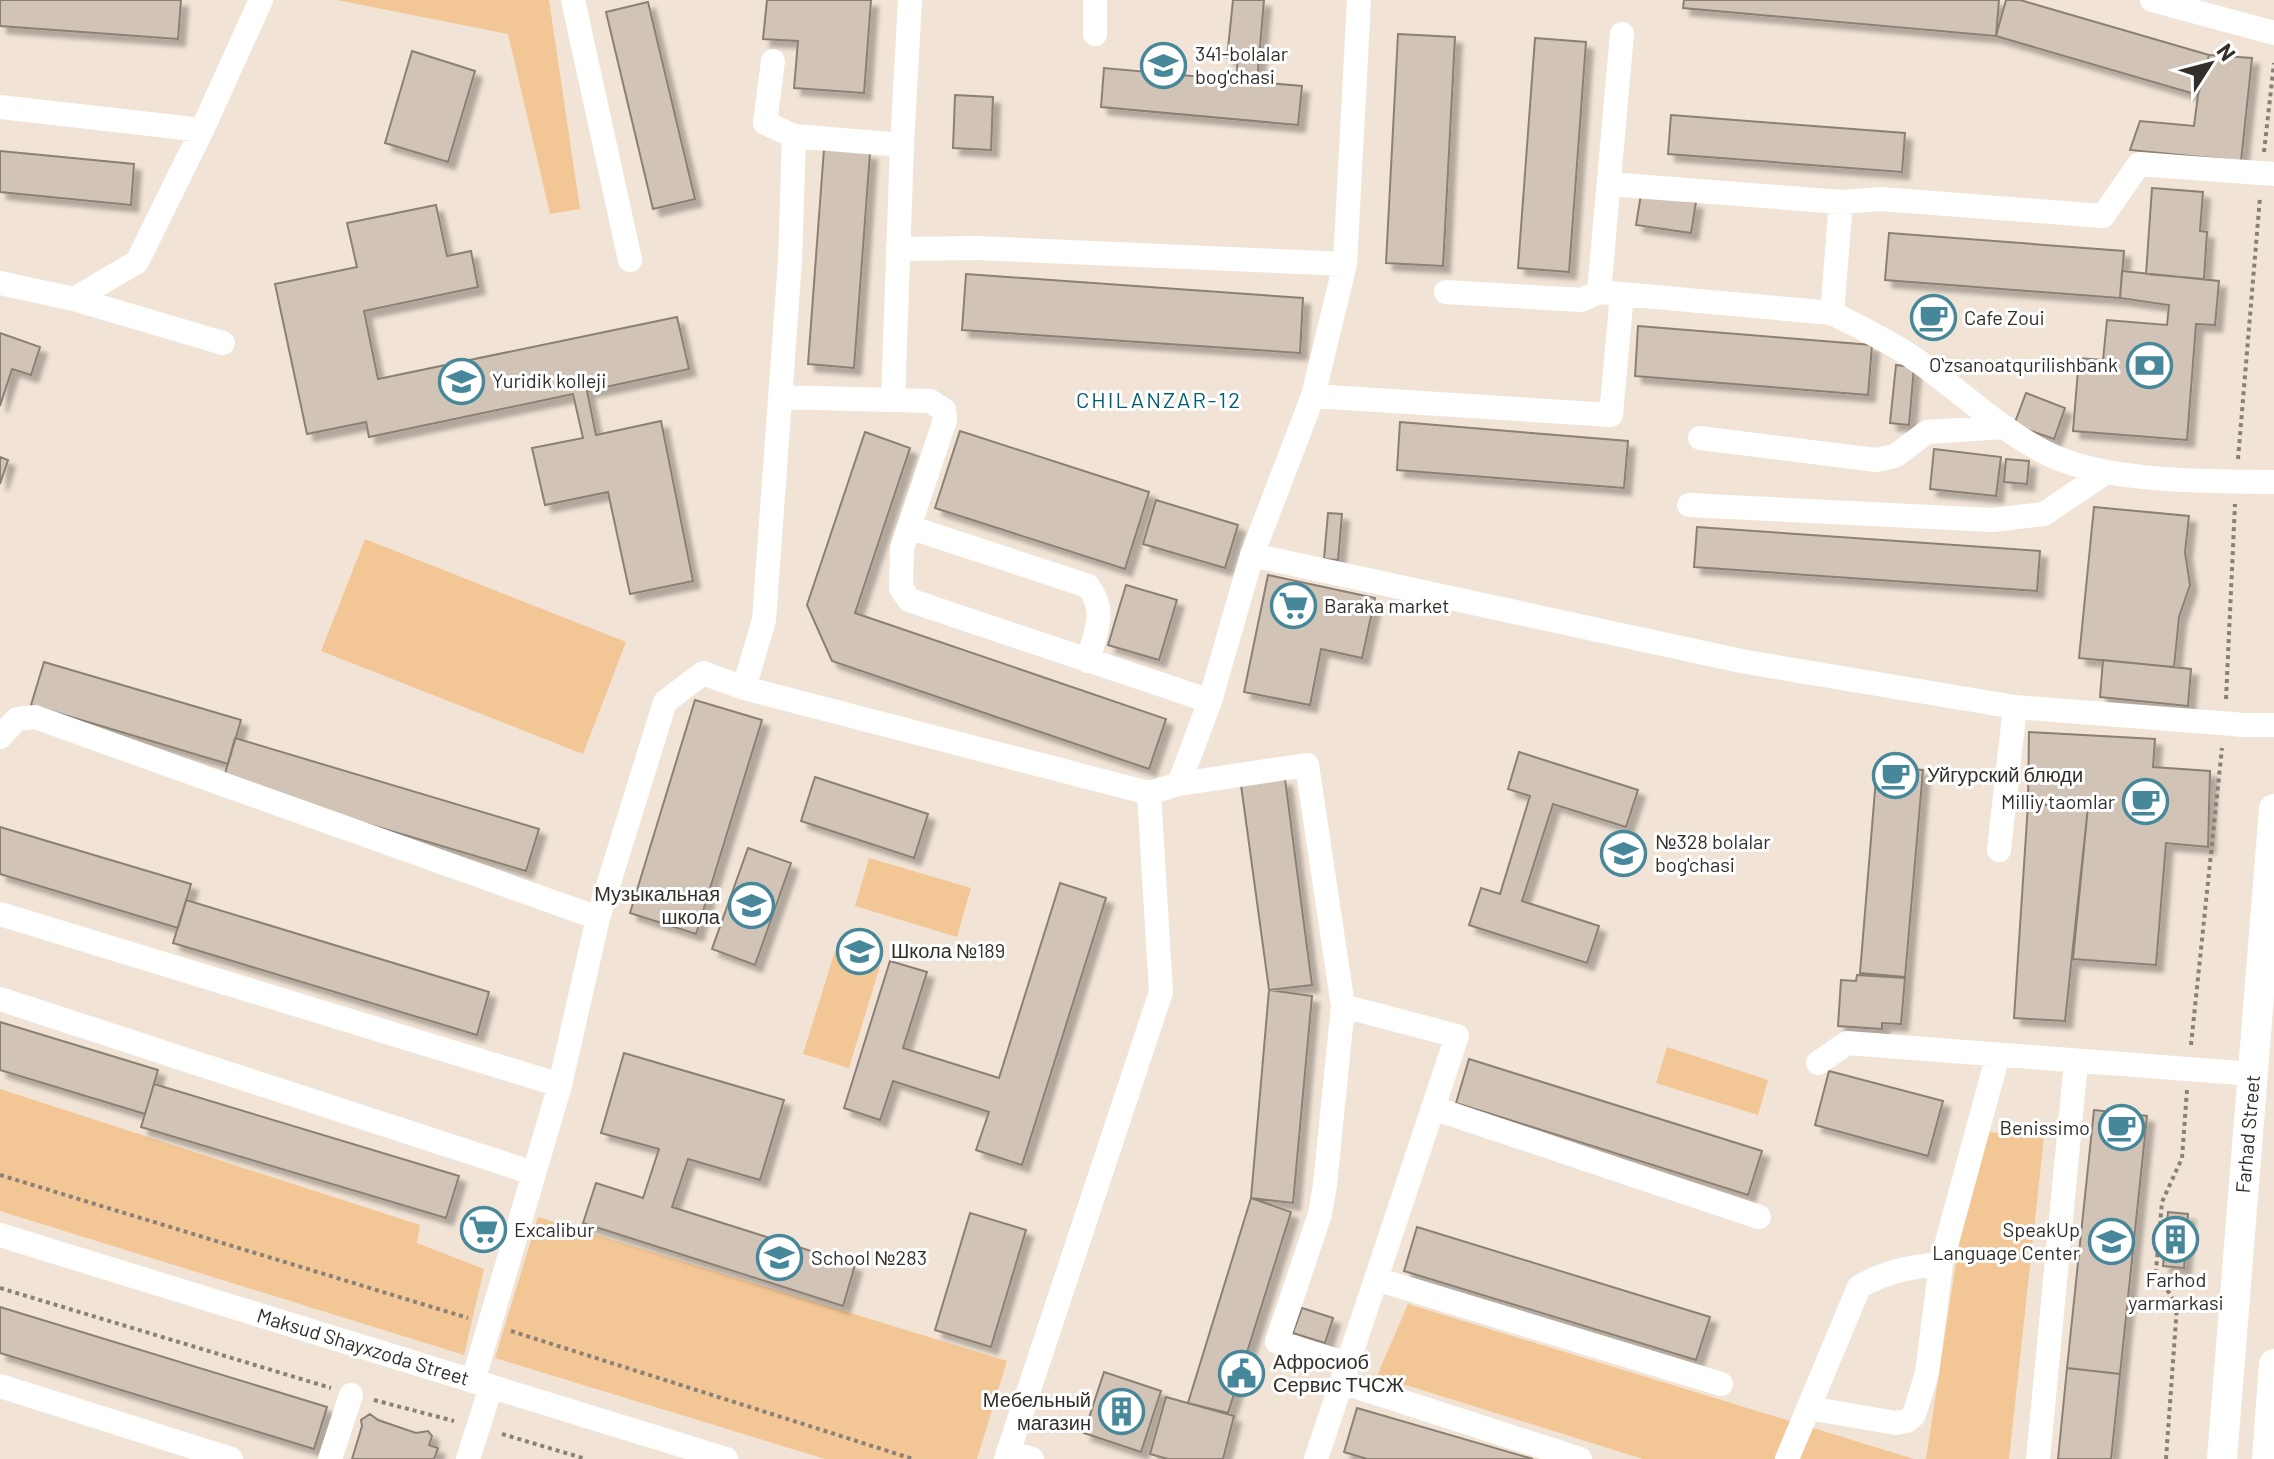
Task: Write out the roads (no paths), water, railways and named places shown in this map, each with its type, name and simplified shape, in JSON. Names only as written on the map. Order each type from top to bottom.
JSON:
[{"type":"main road","name":"Farhad Street","points":[[2222,1459],[2274,809]]},
{"type":"main road","points":[[2267,1459],[2274,1364]]},
{"type":"street","points":[[74,299],[137,262],[261,0]]},
{"type":"street","points":[[573,0],[630,260]]},
{"type":"street","points":[[893,400],[910,0]]},
{"type":"street","points":[[1095,0],[1095,34]]},
{"type":"street","points":[[1179,784],[1210,701],[1252,555],[1313,396],[1345,264],[1359,0]]},
{"type":"street","points":[[2152,0],[2274,33]]},
{"type":"street","points":[[1313,396],[1611,415],[1609,184],[1622,34]]},
{"type":"street","points":[[773,61],[765,123],[794,136],[902,145]]},
{"type":"street","points":[[0,107],[202,130]]},
{"type":"street","points":[[744,688],[764,620],[790,261],[794,136]]},
{"type":"street","points":[[1609,184],[1841,202],[1881,199],[2103,216],[2139,164],[2268,174]]},
{"type":"street","points":[[1832,313],[1841,202]]},
{"type":"street","points":[[898,249],[976,248],[1345,264]]},
{"type":"street","points":[[0,283],[74,299],[223,343]]},
{"type":"street","points":[[1446,292],[1581,300],[1610,293],[1832,313],[1911,356],[2005,427],[2048,454],[2106,472],[2274,482]]},
{"type":"street","points":[[780,397],[930,401],[944,410],[945,420],[902,548],[901,588],[909,600],[1210,701]]},
{"type":"street","points":[[1700,438],[1876,460],[1895,456],[1927,432],[2005,427]]},
{"type":"street","points":[[1689,505],[1993,520],[2044,514],[2106,472]]},
{"type":"street","points":[[909,527],[1088,586],[1096,596],[1101,611],[1088,661]]},
{"type":"street","points":[[1252,555],[1746,662],[2015,707],[2274,725]]},
{"type":"street","points":[[468,1459],[478,1426],[490,1324],[560,1085],[598,918],[665,702],[703,673],[744,688],[1149,793],[1179,784],[1307,765],[1343,1006],[1320,1214],[1277,1342],[1344,1373],[1580,1459]]},
{"type":"street","points":[[1999,850],[2015,707]]},
{"type":"street","points":[[0,737],[17,719],[35,717],[598,918]]},
{"type":"street","points":[[1032,1459],[1007,1456],[1161,992],[1149,793]]},
{"type":"street","points":[[0,914],[560,1085]]},
{"type":"street","points":[[0,999],[533,1173]]},
{"type":"street","points":[[1316,1459],[1457,1036],[1343,1006]]},
{"type":"street","points":[[1818,1063],[1847,1043],[2253,1074]]},
{"type":"street","points":[[1808,1408],[1896,1423],[1907,1421],[1914,1415],[1927,1373],[1941,1264],[1998,1055]]},
{"type":"street","points":[[2038,1459],[2076,1062]]},
{"type":"street","points":[[1433,1108],[1759,1217]]},
{"type":"street","name":"Maksud Shayxzoda Street","points":[[0,1235],[726,1459]]},
{"type":"street","points":[[1787,1459],[1859,1287],[1878,1275],[1941,1264]]},
{"type":"street","points":[[1376,1279],[1721,1384]]},
{"type":"street","points":[[0,1386],[231,1459]]},
{"type":"street","points":[[330,1459],[351,1395]]},
{"type":"place","name":"341-bolalar bog'chasi","points":[[1164,66]]},
{"type":"place","name":"Cafe Zoui","points":[[1933,318]]},
{"type":"place","name":"Oʻzsanoatqurilishbank","points":[[2149,365]]},
{"type":"place","name":"Yuridik kolleji","points":[[461,381]]},
{"type":"place","name":"Baraka market","points":[[1293,606]]},
{"type":"place","name":"Уйгурский блюди","points":[[1896,775]]},
{"type":"place","name":"Milliy taomlar","points":[[2146,802]]},
{"type":"place","name":"№328 bolalar bog'chasi","points":[[1624,854]]},
{"type":"place","name":"Музыкальная школа","points":[[751,906]]},
{"type":"place","name":"Школа №189","points":[[860,951]]},
{"type":"place","name":"Benissimo","points":[[2121,1128]]},
{"type":"place","name":"Excalibur","points":[[483,1230]]},
{"type":"place","name":"Farhod yarmarkasi","points":[[2176,1240]]},
{"type":"place","name":"SpeakUp Language Center","points":[[2111,1241]]},
{"type":"place","name":"School №283","points":[[780,1258]]},
{"type":"place","name":"Афросиоб Сервис ТЧСЖ","points":[[1242,1374]]},
{"type":"place","name":"Мебельный магазин","points":[[1122,1412]]},
{"type":"district","name":"CHILANZAR-12","points":[[1159,400]]}]
